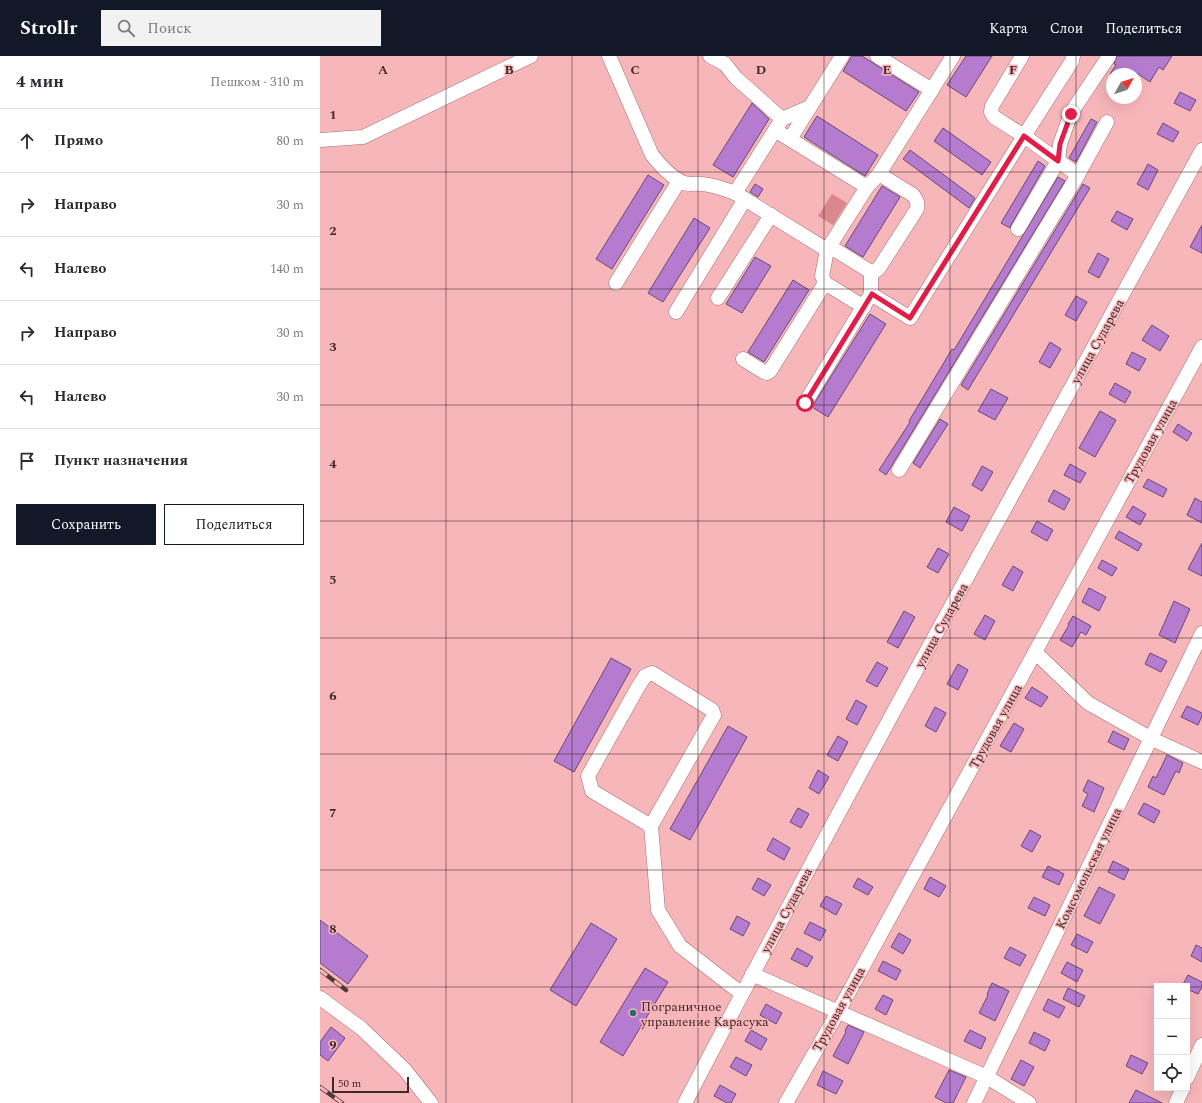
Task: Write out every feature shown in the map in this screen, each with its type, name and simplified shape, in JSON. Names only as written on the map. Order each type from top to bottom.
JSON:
[{"type":"street","points":[[320,140],[363,137],[531,56]]},
{"type":"street","points":[[609,56],[652,155],[662,168],[679,181],[689,184],[718,186],[740,196],[870,272],[874,272],[880,268],[917,209],[918,204],[913,195],[879,174]]},
{"type":"street","points":[[710,56],[725,64],[790,139],[867,187]]},
{"type":"street","points":[[790,139],[842,56]]},
{"type":"street","points":[[877,56],[932,90]]},
{"type":"street","points":[[864,307],[825,283],[822,276],[828,248],[867,187],[879,174],[953,56]]},
{"type":"street","points":[[1022,56],[992,106],[991,112],[994,117],[1024,136],[1078,175]]},
{"type":"street","points":[[872,294],[910,318],[1072,61],[1073,56]]},
{"type":"street","points":[[1018,229],[1058,161],[1060,144],[1071,114],[1109,56]]},
{"type":"street","points":[[676,312],[779,125],[810,107]]},
{"type":"street","points":[[899,470],[1078,175],[1107,122]]},
{"type":"street","name":"улица Сударева","points":[[685,1103],[772,936],[1202,150]]},
{"type":"street","points":[[616,283],[679,181]]},
{"type":"street","points":[[718,298],[771,215]]},
{"type":"street","points":[[805,403],[872,294],[870,272]]},
{"type":"street","points":[[743,359],[764,372],[767,373],[770,371],[825,283]]},
{"type":"street","name":"Трудовая улица","points":[[786,1103],[838,1012],[1202,347]]},
{"type":"street","name":"Комсомольская улица","points":[[974,1103],[1152,739],[1202,633]]},
{"type":"street","points":[[1035,652],[1088,703],[1152,739],[1202,762]]},
{"type":"street","points":[[651,826],[592,790],[588,776],[638,687],[645,676],[652,673],[712,710],[714,715],[651,826],[658,910],[680,946],[742,994]]},
{"type":"street","points":[[752,974],[987,1076],[1029,1103]]},
{"type":"street","points":[[320,998],[361,1028],[405,1070],[432,1103]]},
{"type":"street","points":[[1190,1071],[1202,1045]]},
{"type":"street","points":[[1176,1103],[1182,1091]]},
{"type":"shaded area","points":[[832,194],[847,203],[833,225],[818,216]]},
{"type":"building","points":[[852,56],[862,56],[919,92],[906,111],[843,71]]},
{"type":"building","points":[[966,56],[992,56],[966,97],[947,85]]},
{"type":"building","points":[[1117,56],[1172,56],[1163,70],[1159,67],[1150,82],[1142,77],[1142,68],[1114,68],[1116,65],[1114,64]]},
{"type":"building","points":[[1180,92],[1196,100],[1190,111],[1174,103]]},
{"type":"building","points":[[752,103],[769,119],[733,177],[713,165]]},
{"type":"building","points":[[817,116],[878,155],[865,176],[804,137]]},
{"type":"building","points":[[1091,119],[1097,122],[1076,162],[1069,158]]},
{"type":"building","points":[[1163,123],[1179,132],[1173,142],[1157,134]]},
{"type":"building","points":[[943,128],[991,162],[982,175],[934,141]]},
{"type":"building","points":[[910,150],[975,198],[969,208],[903,159]]},
{"type":"building","points":[[1038,161],[1045,166],[1010,228],[1001,223]]},
{"type":"building","points":[[1148,164],[1158,170],[1148,190],[1137,184]]},
{"type":"building","points":[[648,175],[664,185],[612,269],[596,259]]},
{"type":"building","points":[[1058,177],[1065,181],[886,475],[879,470],[910,422],[909,421],[952,349],[954,350]]},
{"type":"building","points":[[755,184],[763,189],[758,197],[750,192]]},
{"type":"building","points":[[1083,184],[1090,188],[968,390],[961,385]]},
{"type":"building","points":[[882,186],[900,197],[863,257],[845,246]]},
{"type":"building","points":[[1117,211],[1133,219],[1127,230],[1111,221]]},
{"type":"building","points":[[694,218],[710,228],[663,302],[648,293]]},
{"type":"building","points":[[1202,225],[1202,253],[1190,247]]},
{"type":"building","points":[[1098,253],[1109,259],[1099,278],[1088,272]]},
{"type":"building","points":[[755,257],[771,266],[742,313],[726,304]]},
{"type":"building","points":[[793,280],[809,290],[764,362],[748,352]]},
{"type":"building","points":[[1076,296],[1087,302],[1076,321],[1065,315]]},
{"type":"building","points":[[870,314],[886,324],[828,417],[812,407]]},
{"type":"building","points":[[1152,325],[1169,336],[1160,351],[1142,340]]},
{"type":"building","points":[[1050,342],[1061,349],[1050,368],[1039,362]]},
{"type":"building","points":[[1132,352],[1146,359],[1139,371],[1126,364]]},
{"type":"building","points":[[1115,383],[1131,392],[1125,403],[1109,394]]},
{"type":"building","points":[[991,389],[1008,398],[995,420],[978,411]]},
{"type":"building","points":[[1100,411],[1116,420],[1095,457],[1079,448]]},
{"type":"building","points":[[940,419],[948,424],[920,468],[913,463]]},
{"type":"building","points":[[1178,424],[1192,433],[1187,441],[1173,432]]},
{"type":"building","points":[[1070,464],[1086,473],[1080,483],[1064,475]]},
{"type":"building","points":[[982,466],[993,472],[982,491],[972,485]]},
{"type":"building","points":[[1148,479],[1167,489],[1163,497],[1143,487]]},
{"type":"building","points":[[1054,490],[1070,499],[1064,510],[1048,501]]},
{"type":"building","points":[[1195,498],[1202,502],[1202,523],[1187,515]]},
{"type":"building","points":[[1133,506],[1146,514],[1140,525],[1126,517]]},
{"type":"building","points":[[954,507],[970,516],[962,531],[946,522]]},
{"type":"building","points":[[1037,521],[1053,530],[1047,541],[1031,532]]},
{"type":"building","points":[[1119,531],[1142,544],[1138,551],[1115,538]]},
{"type":"building","points":[[1202,543],[1202,576],[1188,569]]},
{"type":"building","points":[[938,548],[949,554],[938,573],[927,567]]},
{"type":"building","points":[[1102,560],[1117,568],[1112,576],[1098,568]]},
{"type":"building","points":[[1013,566],[1023,572],[1013,591],[1002,585]]},
{"type":"building","points":[[1089,588],[1106,597],[1099,611],[1082,602]]},
{"type":"building","points":[[1174,601],[1190,609],[1175,643],[1159,635]]},
{"type":"building","points":[[904,611],[915,617],[898,648],[887,642]]},
{"type":"building","points":[[985,615],[995,621],[985,640],[974,634]]},
{"type":"building","points":[[1073,616],[1091,626],[1086,635],[1081,632],[1072,647],[1060,640]]},
{"type":"building","points":[[1150,653],[1167,661],[1161,672],[1145,664]]},
{"type":"building","points":[[611,658],[631,669],[574,772],[554,761]]},
{"type":"building","points":[[877,662],[888,668],[877,687],[866,681]]},
{"type":"building","points":[[958,664],[968,670],[958,690],[947,684]]},
{"type":"building","points":[[1032,687],[1048,697],[1041,707],[1025,698]]},
{"type":"building","points":[[856,700],[867,706],[857,725],[846,719]]},
{"type":"building","points":[[1187,706],[1202,713],[1198,725],[1181,717]]},
{"type":"building","points":[[935,707],[946,713],[936,732],[925,726]]},
{"type":"building","points":[[1014,723],[1024,729],[1011,752],[1000,746]]},
{"type":"building","points":[[728,726],[747,737],[690,840],[670,829]]},
{"type":"building","points":[[1113,731],[1129,739],[1124,750],[1108,742]]},
{"type":"building","points":[[838,736],[848,742],[838,761],[827,755]]},
{"type":"building","points":[[1167,755],[1183,763],[1179,773],[1176,771],[1164,795],[1148,787],[1153,776],[1156,778]]},
{"type":"building","points":[[818,770],[829,777],[819,794],[809,788]]},
{"type":"building","points":[[1088,780],[1104,788],[1094,812],[1082,806],[1088,794],[1083,791]]},
{"type":"building","points":[[1144,803],[1160,811],[1154,823],[1138,814]]},
{"type":"building","points":[[798,808],[809,814],[801,828],[790,822]]},
{"type":"building","points":[[1030,830],[1041,836],[1032,852],[1021,846]]},
{"type":"building","points":[[773,838],[790,848],[784,860],[767,850]]},
{"type":"building","points":[[1113,861],[1129,869],[1124,880],[1108,872]]},
{"type":"building","points":[[1048,866],[1064,874],[1059,885],[1042,877]]},
{"type":"building","points":[[930,877],[946,886],[939,897],[924,889]]},
{"type":"building","points":[[758,878],[771,885],[764,896],[752,889]]},
{"type":"building","points":[[858,878],[873,887],[868,895],[853,887]]},
{"type":"building","points":[[1099,887],[1115,895],[1100,924],[1084,916]]},
{"type":"building","points":[[826,896],[842,904],[836,915],[820,906]]},
{"type":"building","points":[[1034,897],[1050,905],[1045,916],[1028,908]]},
{"type":"building","points":[[737,916],[750,923],[743,936],[730,929]]},
{"type":"building","points":[[320,920],[368,956],[348,984],[320,963]]},
{"type":"building","points":[[810,922],[826,930],[820,941],[804,933]]},
{"type":"building","points":[[591,923],[617,939],[576,1006],[550,990]]},
{"type":"building","points":[[899,933],[911,940],[903,954],[891,947]]},
{"type":"building","points":[[1077,934],[1093,942],[1087,953],[1071,945]]},
{"type":"building","points":[[1196,945],[1202,948],[1202,962],[1191,956]]},
{"type":"building","points":[[1010,947],[1026,955],[1020,966],[1004,958]]},
{"type":"building","points":[[797,948],[813,957],[807,967],[791,959]]},
{"type":"building","points":[[883,961],[901,970],[896,980],[878,971]]},
{"type":"building","points":[[1067,962],[1083,970],[1077,982],[1061,973]]},
{"type":"building","points":[[645,968],[668,982],[623,1056],[600,1042]]},
{"type":"building","points":[[1188,975],[1202,982],[1202,987],[1198,994],[1190,990],[1190,983],[1184,983]]},
{"type":"building","points":[[992,983],[1009,991],[995,1021],[979,1013]]},
{"type":"building","points":[[1068,988],[1085,996],[1079,1007],[1063,999]]},
{"type":"building","points":[[883,995],[893,1000],[886,1015],[875,1009]]},
{"type":"building","points":[[1048,999],[1065,1007],[1059,1018],[1043,1010]]},
{"type":"building","points":[[766,1004],[782,1013],[776,1024],[760,1015]]},
{"type":"building","points":[[848,1025],[864,1032],[848,1064],[833,1056],[846,1032],[845,1031]]},
{"type":"building","points":[[331,1027],[345,1038],[328,1061],[320,1055],[320,1042]]},
{"type":"building","points":[[751,1030],[767,1039],[761,1050],[745,1041]]},
{"type":"building","points":[[970,1030],[986,1038],[981,1049],[964,1041]]},
{"type":"building","points":[[1034,1032],[1050,1040],[1045,1051],[1029,1043]]},
{"type":"building","points":[[1131,1055],[1148,1063],[1142,1074],[1126,1066]]},
{"type":"building","points":[[736,1057],[752,1065],[746,1076],[730,1067]]},
{"type":"building","points":[[1021,1060],[1034,1067],[1024,1086],[1011,1079]]},
{"type":"building","points":[[949,1070],[966,1077],[953,1103],[946,1103],[935,1097]]},
{"type":"building","points":[[823,1071],[843,1081],[836,1094],[817,1085]]},
{"type":"building","points":[[720,1085],[736,1094],[731,1103],[727,1103],[714,1096]]},
{"type":"building","points":[[1136,1090],[1162,1103],[1129,1103]]},
{"type":"railway","points":[[320,970],[346,990]]},
{"type":"railway","points":[[320,1087],[342,1103]]},
{"type":"place","name":"Пограничное управление Карасука","points":[[633,1013]]},
{"type":"route","points":[[805,403],[872,294],[910,318],[1024,136],[1058,161],[1060,144],[1071,114]]}]
